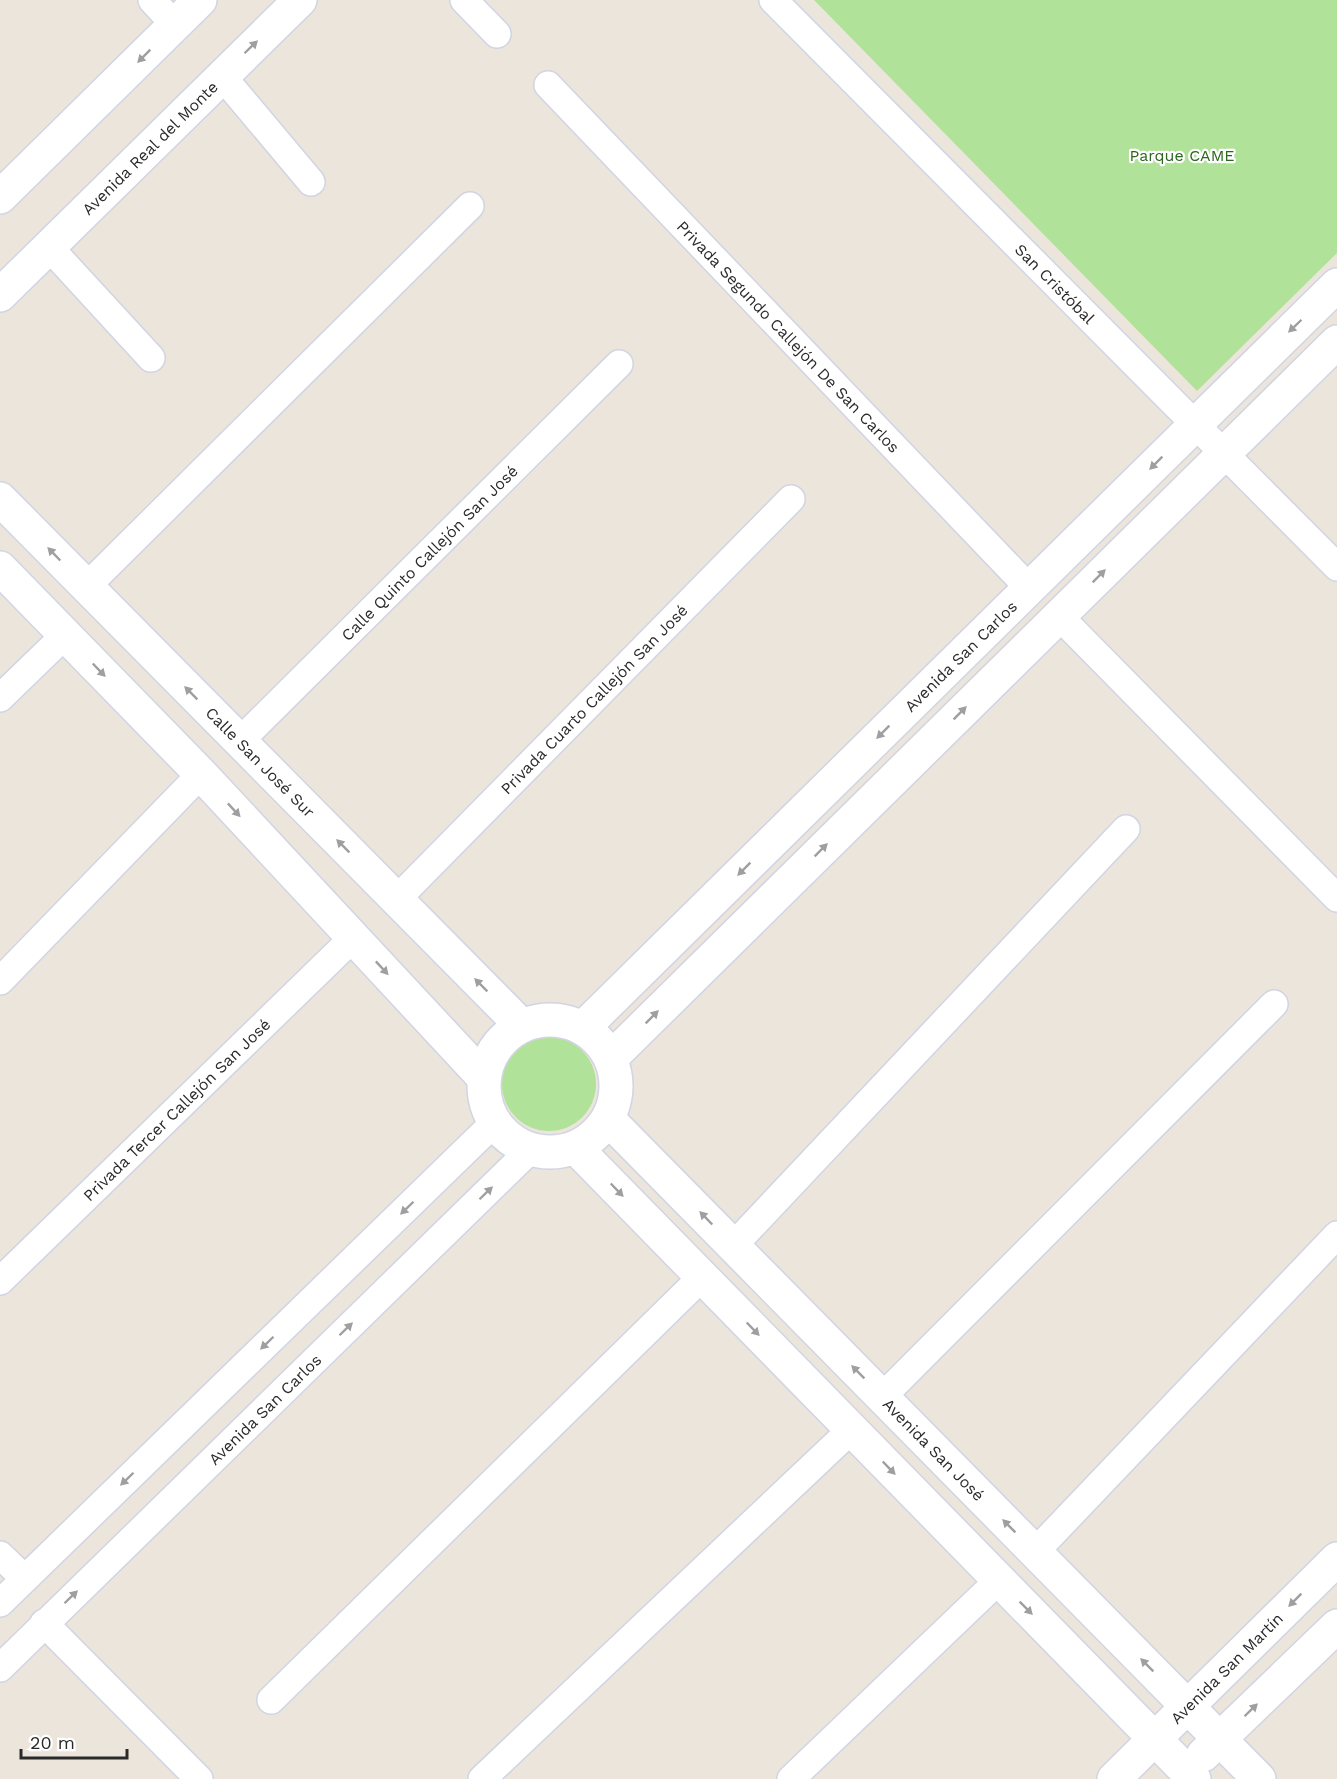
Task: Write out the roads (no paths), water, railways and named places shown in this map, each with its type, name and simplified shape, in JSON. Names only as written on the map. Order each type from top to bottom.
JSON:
[{"type":"street","points":[[152,0],[175,25]]},
{"type":"street","points":[[0,197],[200,0]]},
{"type":"street","name":"Avenida Real del Monte","points":[[0,295],[300,0]]},
{"type":"street","points":[[464,0],[497,34]]},
{"type":"street","name":"San Cristóbal","points":[[772,0],[1337,567]]},
{"type":"street","points":[[222,76],[311,182]]},
{"type":"street","name":"Privada Segundo Callejón De San Carlos","points":[[548,85],[1029,588]]},
{"type":"street","points":[[86,586],[470,206]]},
{"type":"street","points":[[49,247],[151,358]]},
{"type":"street","name":"Avenida San Carlos","points":[[582,1028],[1337,285]]},
{"type":"street","points":[[611,1058],[1337,342]]},
{"type":"street","name":"Calle Quinto Callejón San José","points":[[240,741],[619,364]]},
{"type":"street","name":"Calle San José Sur","points":[[0,499],[522,1026]]},
{"type":"street","name":"Privada Cuarto Callejón San José","points":[[396,900],[791,499]]},
{"type":"street","points":[[0,567],[201,774],[484,1078]]},
{"type":"street","points":[[1059,616],[1337,898]]},
{"type":"street","points":[[0,698],[65,635]]},
{"type":"street","points":[[0,981],[201,774]]},
{"type":"street","points":[[733,1246],[1126,829]]},
{"type":"street","name":"Privada Tercer Callejón San José","points":[[0,1281],[354,937]]},
{"type":"street","points":[[882,1397],[1274,1004]]},
{"type":"street","points":[[542,1020],[563,1021],[582,1028],[599,1041],[611,1058],[616,1089],[608,1119],[595,1135],[576,1148],[554,1153],[530,1150],[510,1140],[494,1123],[485,1102],[484,1078],[490,1056],[504,1038],[522,1026],[542,1020]]},
{"type":"street","name":"Avenida San José","points":[[608,1119],[1259,1779]]},
{"type":"street","points":[[0,1603],[494,1123]]},
{"type":"street","points":[[576,1148],[1155,1738],[1186,1776],[1337,1626]]},
{"type":"street","name":"Avenida San Carlos","points":[[0,1668],[530,1150]]},
{"type":"street","points":[[1035,1552],[1337,1235]]},
{"type":"street","points":[[271,1700],[702,1277]]},
{"type":"street","points":[[483,1779],[852,1430]]},
{"type":"street","points":[[0,1555],[24,1578]]},
{"type":"street","name":"Avenida San Martín","points":[[1114,1779],[1337,1558]]},
{"type":"street","points":[[791,1779],[999,1580]]},
{"type":"street","points":[[44,1623],[200,1779]]},
{"type":"park label","name":"Parque CAME","points":[[1182,155]]}]
